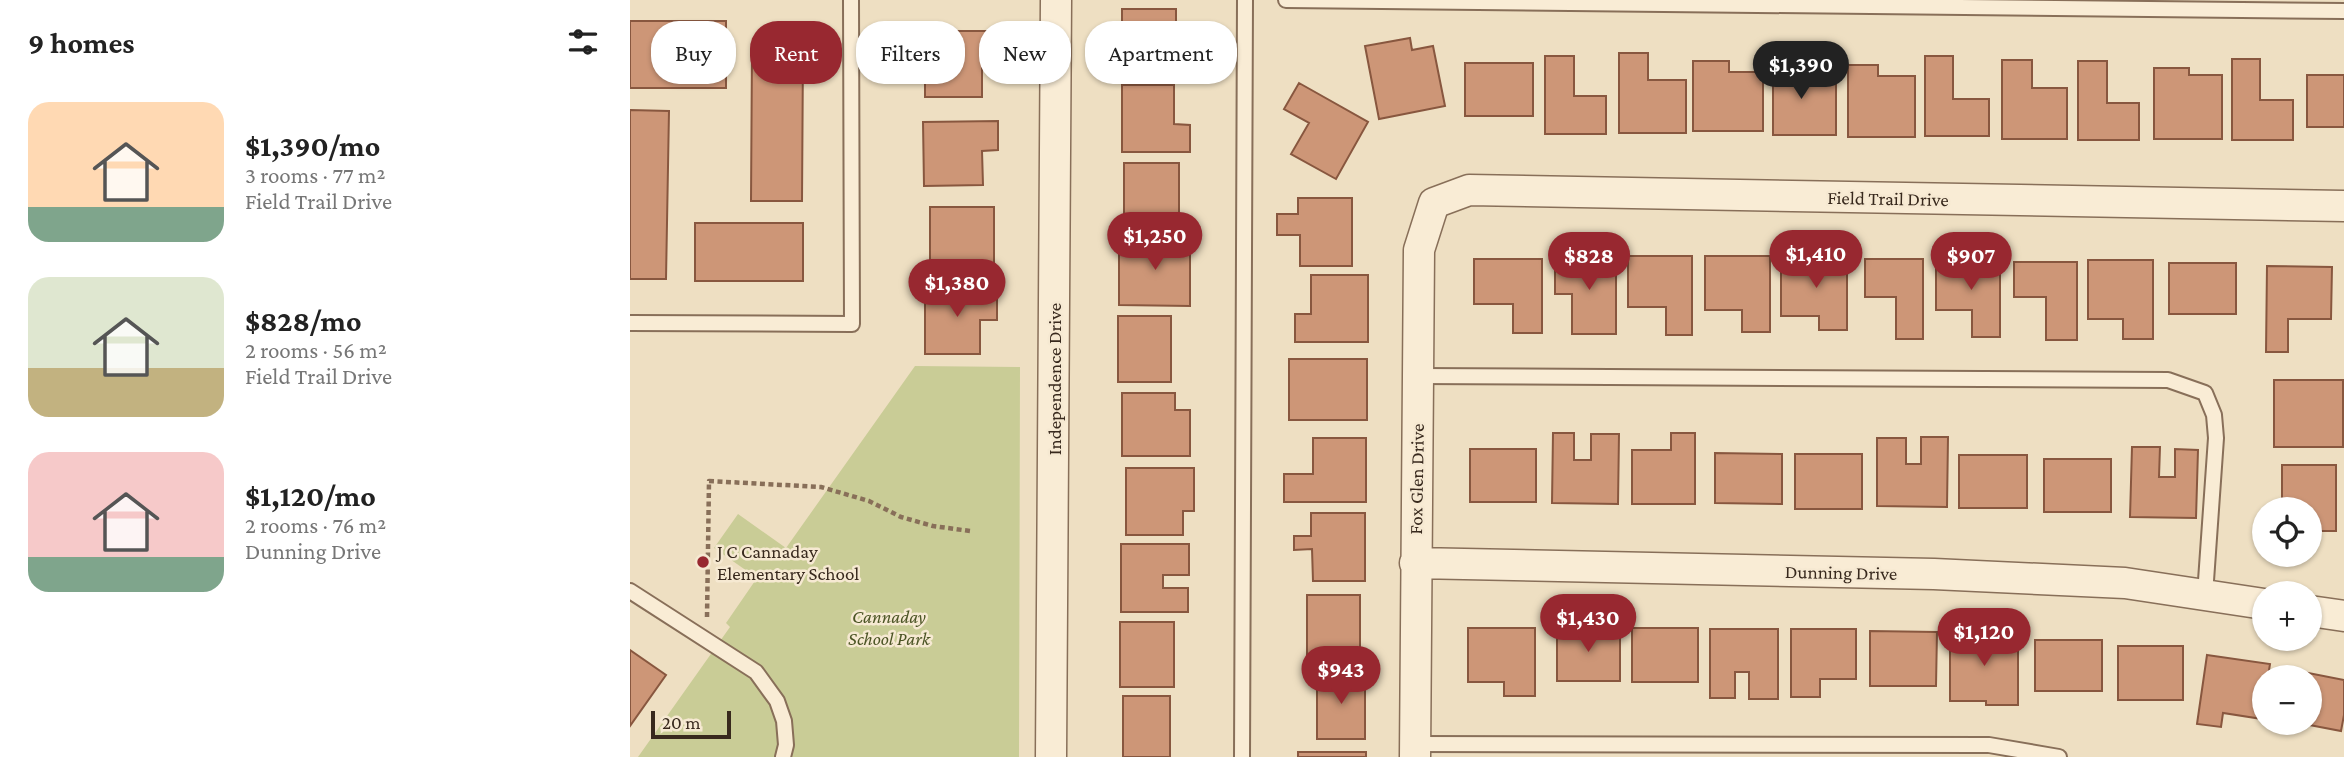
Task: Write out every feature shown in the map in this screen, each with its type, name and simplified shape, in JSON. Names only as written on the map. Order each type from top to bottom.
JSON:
[{"type":"street","name":"Independence Drive","points":[[1051,757],[1056,0]]},
{"type":"street","name":"Field Trail Drive","points":[[1434,203],[1469,190],[2344,205]]},
{"type":"street","name":"Fox Glen Drive","points":[[1415,750],[1419,250],[1434,203]]},
{"type":"street","name":"Dunning Drive","points":[[1415,563],[1934,574],[2125,583],[2252,602]]},
{"type":"street","points":[[2322,613],[2344,616]]},
{"type":"lane","points":[[630,323],[852,324],[851,0]]},
{"type":"lane","points":[[1242,757],[1245,0]]},
{"type":"lane","points":[[1286,0],[2344,11]]},
{"type":"lane","points":[[1417,376],[2168,380],[2205,393],[2214,415],[2216,439],[2204,595]]},
{"type":"lane","points":[[630,591],[756,672],[777,701],[784,721],[786,745],[783,757]]},
{"type":"lane","points":[[1415,750],[1989,745],[2059,757]]},
{"type":"path","points":[[707,624],[709,481],[821,486],[869,501],[901,517],[933,526],[970,531]]},
{"type":"green space","name":"Cannaday School Park","points":[[915,366],[1020,367],[1019,757],[638,757],[730,627],[726,623],[757,578],[714,548],[738,514],[786,548]]},
{"type":"building","points":[[1122,9],[1176,9],[1176,21],[1122,21]]},
{"type":"building","points":[[630,21],[651,21],[651,84],[726,84],[726,88],[630,88]]},
{"type":"building","points":[[965,31],[979,31],[979,84],[982,84],[982,97],[925,97],[925,84],[965,84]]},
{"type":"building","points":[[1410,38],[1412,50],[1433,46],[1445,106],[1379,119],[1365,46]]},
{"type":"building","points":[[1619,53],[1648,53],[1648,80],[1686,80],[1686,133],[1619,133]]},
{"type":"building","points":[[1773,54],[1801,54],[1801,81],[1836,81],[1836,135],[1773,135]]},
{"type":"building","points":[[1545,56],[1574,56],[1574,96],[1606,96],[1606,134],[1545,134]]},
{"type":"building","points":[[1925,56],[1953,56],[1953,99],[1989,99],[1989,136],[1925,136]]},
{"type":"building","points":[[2232,59],[2260,59],[2260,100],[2293,100],[2293,140],[2232,140]]},
{"type":"building","points":[[2002,60],[2032,60],[2032,88],[2067,88],[2067,139],[2002,139]]},
{"type":"building","points":[[1693,61],[1729,61],[1729,72],[1763,72],[1763,131],[1693,131]]},
{"type":"building","points":[[2078,61],[2107,61],[2107,103],[2139,103],[2139,140],[2078,140]]},
{"type":"building","points":[[1465,63],[1533,63],[1533,116],[1465,116]]},
{"type":"building","points":[[1848,65],[1878,65],[1878,76],[1915,76],[1915,137],[1848,137]]},
{"type":"building","points":[[2154,68],[2189,68],[2189,75],[2222,75],[2222,139],[2154,139]]},
{"type":"building","points":[[2307,75],[2344,75],[2344,127],[2307,127]]},
{"type":"building","points":[[1299,83],[1368,122],[1336,179],[1291,154],[1309,123],[1284,109]]},
{"type":"building","points":[[752,84],[803,84],[802,201],[751,201]]},
{"type":"building","points":[[1122,85],[1174,85],[1174,124],[1190,125],[1190,152],[1122,152]]},
{"type":"building","points":[[630,110],[669,111],[666,279],[630,279]]},
{"type":"building","points":[[998,121],[998,150],[982,151],[983,185],[924,186],[923,122]]},
{"type":"building","points":[[1124,163],[1179,163],[1179,229],[1124,229]]},
{"type":"building","points":[[1298,198],[1352,198],[1352,266],[1300,266],[1300,235],[1277,235],[1277,214],[1298,214]]},
{"type":"building","points":[[930,207],[994,207],[994,272],[930,272]]},
{"type":"building","points":[[695,223],[803,223],[803,281],[695,281]]},
{"type":"building","points":[[1119,239],[1190,239],[1190,306],[1119,305]]},
{"type":"building","points":[[1555,256],[1616,256],[1616,334],[1572,334],[1572,294],[1555,294]]},
{"type":"building","points":[[1628,256],[1692,256],[1692,335],[1666,335],[1666,307],[1628,307]]},
{"type":"building","points":[[1705,256],[1770,256],[1770,332],[1742,332],[1742,310],[1705,310]]},
{"type":"building","points":[[1781,258],[1847,258],[1847,330],[1819,330],[1819,316],[1781,316]]},
{"type":"building","points":[[1474,259],[1542,259],[1542,333],[1513,333],[1513,304],[1474,304]]},
{"type":"building","points":[[1865,259],[1923,259],[1923,339],[1896,339],[1896,297],[1865,297]]},
{"type":"building","points":[[1936,259],[2000,259],[2000,337],[1972,337],[1972,310],[1936,310]]},
{"type":"building","points":[[2088,260],[2153,260],[2153,339],[2123,339],[2123,319],[2088,319]]},
{"type":"building","points":[[2014,262],[2077,262],[2077,340],[2046,340],[2046,297],[2014,297]]},
{"type":"building","points":[[2169,263],[2236,263],[2236,314],[2169,314]]},
{"type":"building","points":[[2267,266],[2332,267],[2331,319],[2288,319],[2288,352],[2266,352]]},
{"type":"building","points":[[1311,275],[1368,275],[1368,342],[1295,342],[1295,314],[1311,314]]},
{"type":"building","points":[[925,289],[997,289],[997,320],[980,320],[980,354],[925,354]]},
{"type":"building","points":[[1118,316],[1171,316],[1171,382],[1118,382]]},
{"type":"building","points":[[1289,359],[1367,359],[1367,420],[1289,420]]},
{"type":"building","points":[[2274,380],[2343,380],[2343,447],[2274,447]]},
{"type":"building","points":[[1122,393],[1175,393],[1175,410],[1190,410],[1190,456],[1122,456]]},
{"type":"building","points":[[1553,433],[1574,433],[1574,460],[1591,460],[1591,434],[1619,434],[1618,504],[1552,503]]},
{"type":"building","points":[[1671,433],[1695,433],[1695,504],[1632,504],[1632,450],[1671,450]]},
{"type":"building","points":[[1921,437],[1948,437],[1947,507],[1877,506],[1877,438],[1906,438],[1906,464],[1921,464]]},
{"type":"building","points":[[1313,438],[1366,438],[1366,502],[1284,502],[1284,474],[1313,474]]},
{"type":"building","points":[[2132,447],[2160,447],[2159,477],[2175,477],[2175,449],[2198,450],[2196,518],[2130,517]]},
{"type":"building","points":[[1470,449],[1536,449],[1536,502],[1470,502]]},
{"type":"building","points":[[1715,453],[1782,454],[1782,504],[1715,503]]},
{"type":"building","points":[[1795,454],[1862,454],[1862,509],[1795,509]]},
{"type":"building","points":[[1959,455],[2027,455],[2027,508],[1959,508]]},
{"type":"building","points":[[2044,459],[2111,459],[2111,512],[2044,512]]},
{"type":"building","points":[[2282,465],[2336,465],[2336,531],[2322,531],[2322,497],[2282,497]]},
{"type":"building","points":[[1126,468],[1194,468],[1194,511],[1183,511],[1183,535],[1126,535]]},
{"type":"building","points":[[1311,513],[1365,513],[1365,581],[1313,581],[1312,549],[1294,550],[1294,536],[1311,536]]},
{"type":"building","points":[[1121,544],[1189,544],[1189,575],[1163,575],[1163,588],[1188,588],[1188,612],[1121,612]]},
{"type":"building","points":[[1307,595],[1360,595],[1360,661],[1307,661]]},
{"type":"building","points":[[1120,622],[1174,622],[1174,687],[1120,687]]},
{"type":"building","points":[[1468,628],[1535,628],[1535,696],[1504,696],[1504,682],[1468,682]]},
{"type":"building","points":[[1557,628],[1620,628],[1620,681],[1557,681]]},
{"type":"building","points":[[1632,628],[1698,628],[1698,682],[1632,682]]},
{"type":"building","points":[[1710,629],[1778,629],[1778,699],[1749,699],[1749,672],[1735,672],[1735,698],[1710,698]]},
{"type":"building","points":[[1791,629],[1856,629],[1856,679],[1820,679],[1820,697],[1791,697]]},
{"type":"building","points":[[1870,631],[1937,632],[1936,686],[1870,686]]},
{"type":"building","points":[[1950,634],[2018,634],[2018,705],[1986,705],[1986,701],[1950,701]]},
{"type":"building","points":[[2035,640],[2102,640],[2102,691],[2035,691]]},
{"type":"building","points":[[2118,646],[2183,646],[2183,700],[2118,700]]},
{"type":"building","points":[[630,650],[666,675],[630,726]]},
{"type":"building","points":[[2207,655],[2270,664],[2252,665],[2252,717],[2223,713],[2221,727],[2197,724]]},
{"type":"building","points":[[1317,673],[1365,673],[1365,739],[1317,739]]},
{"type":"building","points":[[2322,676],[2344,680],[2341,731],[2322,727]]},
{"type":"building","points":[[1123,696],[1170,696],[1170,757],[1123,757]]},
{"type":"building","points":[[1298,752],[1366,752],[1366,757],[1298,757]]},
{"type":"place","name":"J C Cannaday Elementary School","points":[[703,562]]}]
